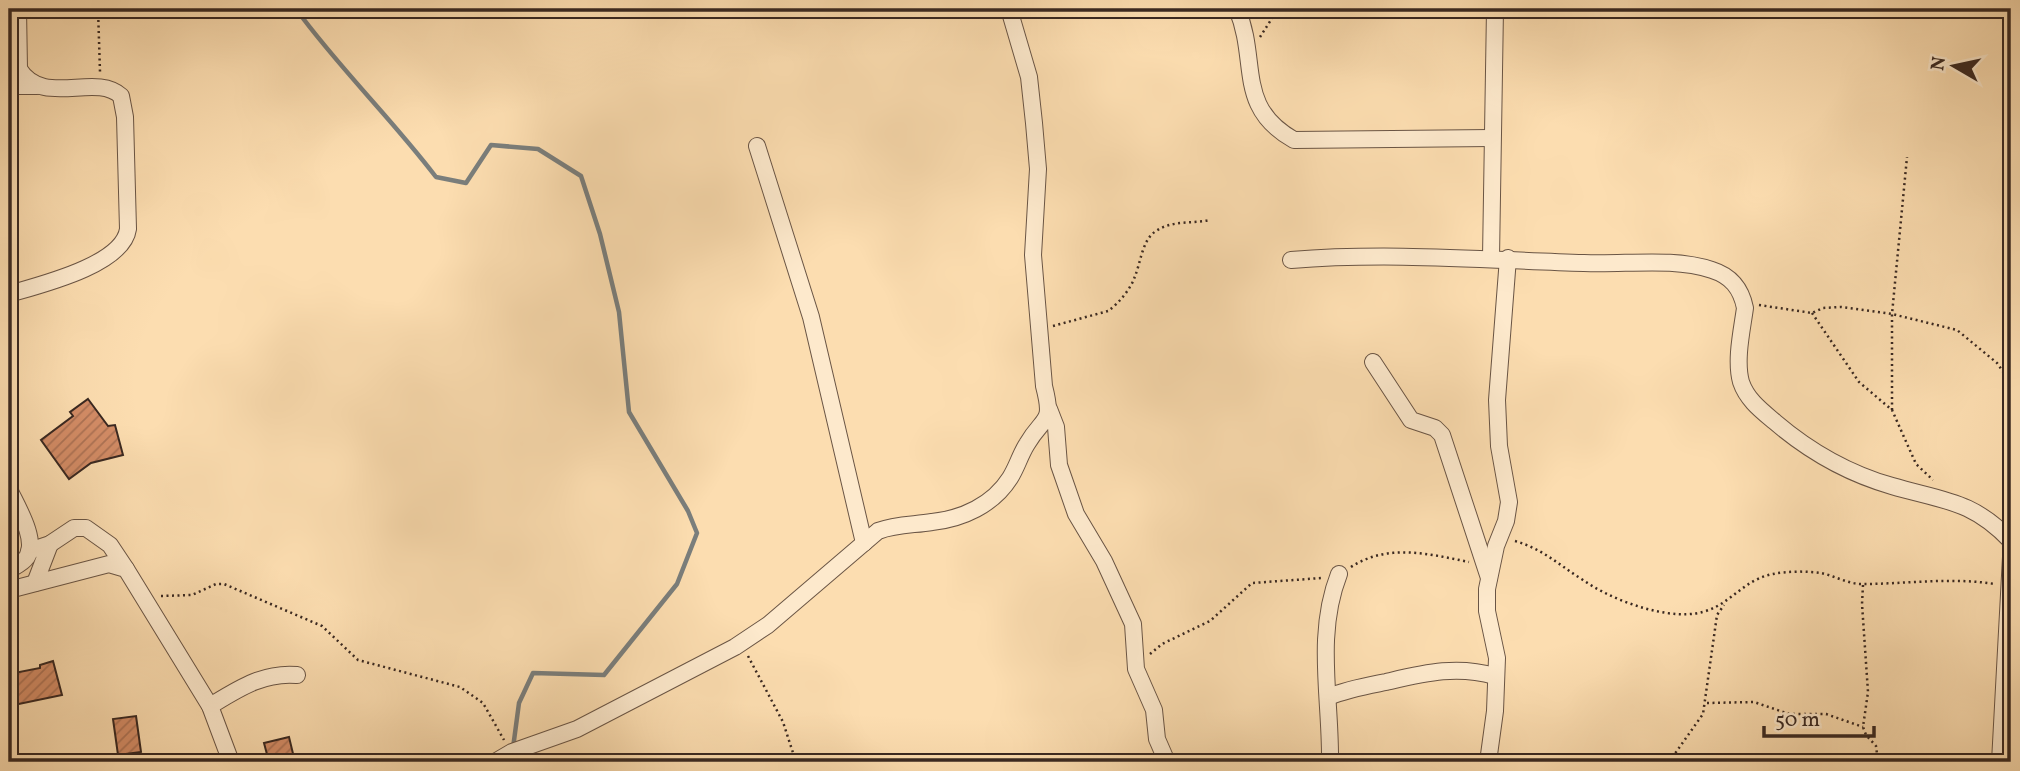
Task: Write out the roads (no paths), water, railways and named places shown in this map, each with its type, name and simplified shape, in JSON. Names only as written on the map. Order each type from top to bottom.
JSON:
[{"type":"street","points":[[19,9],[19,69],[37,86]]},
{"type":"street","points":[[1009,9],[1029,77],[1038,169],[1033,255],[1049,410],[1056,427],[1059,465],[1076,514],[1104,561],[1133,624],[1136,670],[1154,710],[1157,738],[1167,762]]},
{"type":"street","points":[[1237,9],[1249,50],[1252,92],[1256,103],[1280,133],[1294,140],[1491,138]]},
{"type":"street","points":[[1491,258],[1495,9]]},
{"type":"street","points":[[9,86],[115,91],[124,103],[127,239],[114,254],[103,260],[9,294]]},
{"type":"street","points":[[757,146],[811,317],[864,543]]},
{"type":"street","points":[[1486,571],[1501,534],[1508,502],[1499,446],[1497,400],[1508,258]]},
{"type":"street","points":[[1291,260],[1508,258],[1701,267],[1714,270],[1735,283],[1743,298],[1745,307],[1739,373],[1742,386],[1756,406],[1816,452],[1863,476],[1951,501],[1991,520],[2011,541]]},
{"type":"street","points":[[1373,362],[1411,420],[1435,428],[1442,435],[1457,489],[1471,517],[1486,571],[1487,611],[1497,658],[1495,711],[1488,762]]},
{"type":"street","points":[[495,762],[512,752],[577,729],[741,643],[878,531],[891,526],[944,521],[972,513],[1009,480],[1022,451],[1043,425],[1049,410]]},
{"type":"street","points":[[9,489],[28,535],[29,551],[22,562],[9,570]]},
{"type":"street","points":[[29,551],[50,544],[63,533],[86,528],[110,545],[147,599],[210,706],[231,762]]},
{"type":"street","points":[[35,583],[50,544]]},
{"type":"street","points":[[2000,762],[2011,557]]},
{"type":"street","points":[[9,590],[109,564],[126,569]]},
{"type":"street","points":[[1330,762],[1327,611],[1339,575]]},
{"type":"street","points":[[1328,697],[1357,686],[1445,670],[1462,669],[1495,676]]},
{"type":"street","points":[[210,706],[247,683],[276,673],[297,675]]},
{"type":"waterway","points":[[296,9],[436,177],[466,183],[491,145],[538,149],[581,176],[600,234],[619,312],[629,412],[688,511],[697,533],[677,584],[604,675],[533,673],[519,703],[513,748]]}]
